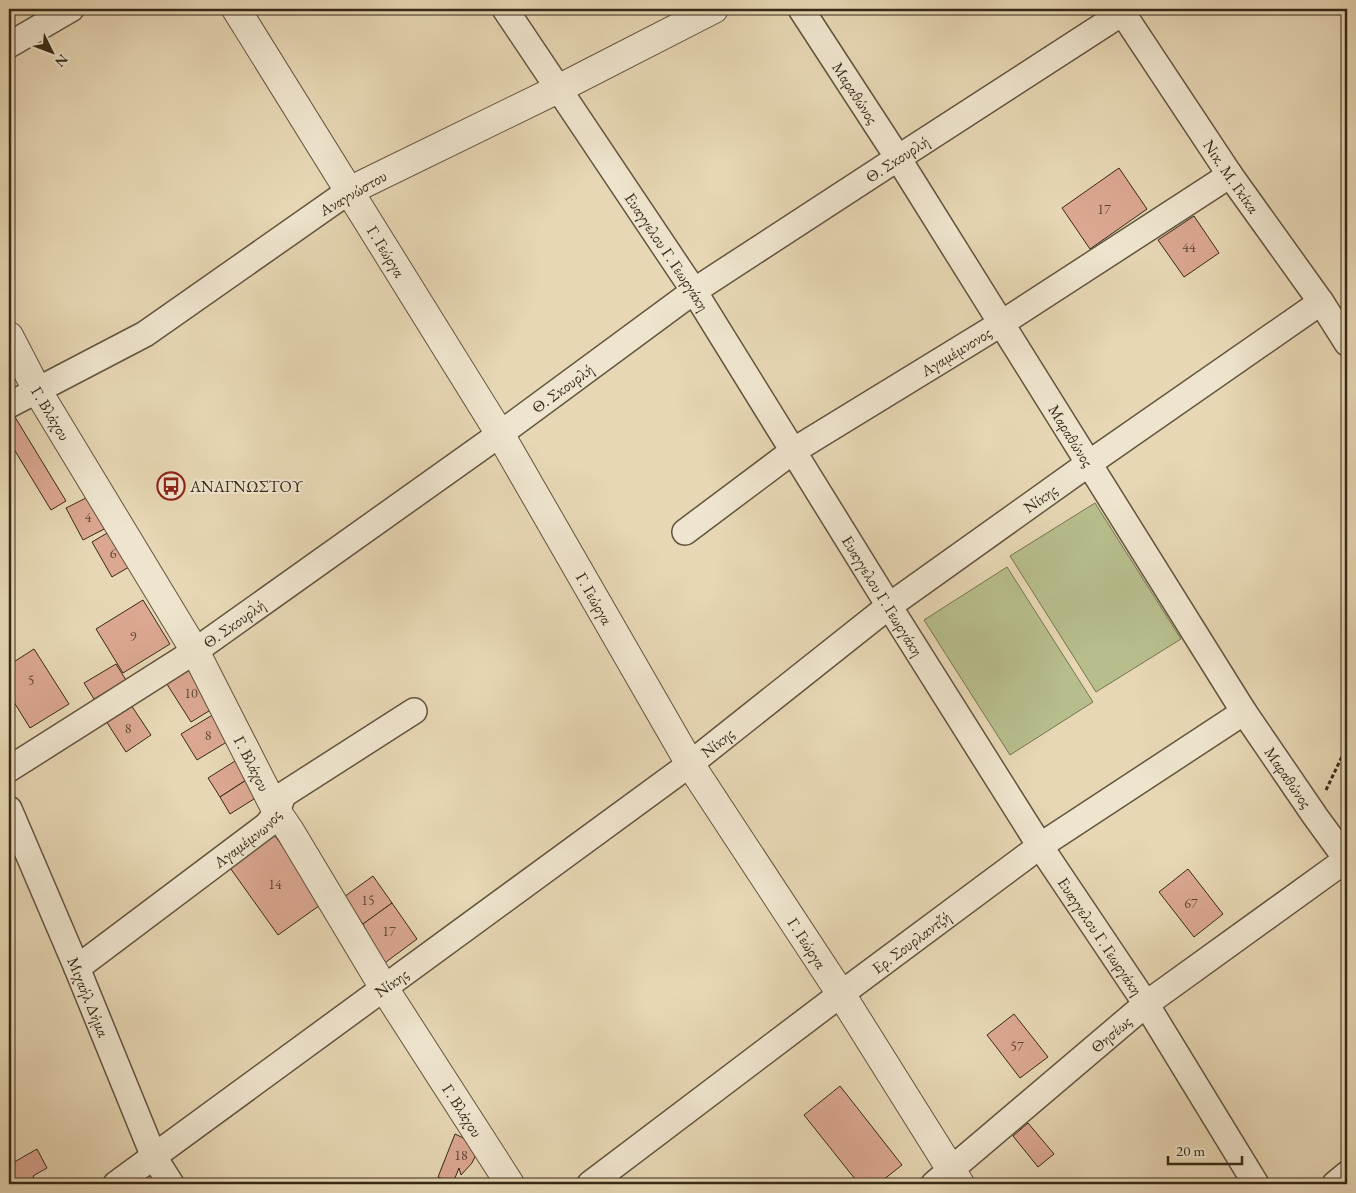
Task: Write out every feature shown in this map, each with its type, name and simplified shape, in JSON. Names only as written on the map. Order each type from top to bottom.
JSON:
[{"type":"street","points":[[9,46],[71,9]]},
{"type":"street","name":"Γ. Γεώργα","points":[[236,9],[500,434],[690,764],[841,994],[948,1179]]},
{"type":"street","name":"Ευαγγελου Γ. Γεωργάκη","points":[[504,9],[694,291],[1040,846],[1146,1004],[1256,1184]]},
{"type":"street","name":"Αναγνώστου","points":[[9,405],[145,334],[349,191],[558,89],[714,9]]},
{"type":"street","name":"Μαραθώνος","points":[[801,9],[1002,323],[1244,712],[1314,816],[1347,860]]},
{"type":"street","name":"Θ. Σκουρλή","points":[[9,769],[195,651],[500,434],[694,291],[1121,11]]},
{"type":"street","name":"Νικ. Μ. Γκίκα","points":[[1121,11],[1230,175],[1321,302],[1347,343]]},
{"type":"street","name":"Αγαμέμνονος","points":[[685,532],[793,451],[1002,323],[1230,175]]},
{"type":"street","name":"Νίκης","points":[[116,1184],[690,764],[890,606],[1088,464],[1321,302]]},
{"type":"street","name":"Γ. Βλάχου","points":[[9,336],[37,390],[195,651],[277,812],[384,988],[510,1184]]},
{"type":"street","name":"Αγαμέμνωνος","points":[[77,968],[266,825],[277,812],[283,795],[414,712]]},
{"type":"street","name":"Ερ. Σουρλαντζή","points":[[590,1184],[1040,846],[1244,712]]},
{"type":"street","name":"Μιχαήλ Δήμα","points":[[9,809],[77,968],[154,1157],[170,1184]]},
{"type":"street","name":"Θησέως","points":[[948,1179],[1146,1004],[1347,860]]},
{"type":"street","points":[[1335,1184],[1347,1174]]},
{"type":"path","points":[[1314,816],[1347,746]]},
{"type":"green space","points":[[1095,503],[1181,639],[1096,692],[1010,556]]},
{"type":"green space","points":[[1007,567],[1093,702],[1010,755],[924,620]]},
{"type":"building","points":[[1119,168],[1147,209],[1090,249],[1062,208]]},
{"type":"building","points":[[1194,216],[1219,253],[1184,277],[1158,240]]},
{"type":"building","points":[[15,417],[66,501],[51,510],[9,441],[9,421]]},
{"type":"building","points":[[94,494],[110,526],[83,540],[66,508]]},
{"type":"building","points":[[114,529],[134,564],[112,577],[92,542]]},
{"type":"building","points":[[143,600],[170,644],[123,673],[96,629]]},
{"type":"building","points":[[34,649],[69,704],[30,728],[9,694],[9,665]]},
{"type":"building","points":[[116,664],[126,680],[94,699],[84,683]]},
{"type":"building","points":[[192,665],[217,706],[191,722],[165,681]]},
{"type":"building","points":[[131,705],[151,735],[126,752],[106,721]]},
{"type":"building","points":[[219,711],[235,737],[197,760],[181,734]]},
{"type":"building","points":[[235,761],[246,780],[220,797],[208,778]]},
{"type":"building","points":[[251,777],[262,794],[230,814],[220,797]]},
{"type":"building","points":[[273,833],[323,903],[278,935],[228,865]]},
{"type":"building","points":[[1188,869],[1223,914],[1194,937],[1159,892]]},
{"type":"building","points":[[373,876],[392,903],[363,924],[344,897]]},
{"type":"building","points":[[392,903],[417,939],[382,965],[363,924]]},
{"type":"building","points":[[1014,1014],[1048,1057],[1020,1078],[987,1035]]},
{"type":"building","points":[[840,1086],[902,1165],[878,1184],[859,1184],[804,1115]]},
{"type":"building","points":[[1028,1123],[1054,1154],[1038,1167],[1013,1136]]},
{"type":"building","points":[[455,1134],[480,1146],[472,1163],[461,1175],[459,1168],[453,1183],[438,1177]]},
{"type":"building","points":[[37,1149],[47,1168],[33,1176],[37,1184],[9,1184],[9,1165]]},
{"type":"place","name":"ΑΝΑΓΝΩΣΤΟΥ","points":[[171,486]]}]
